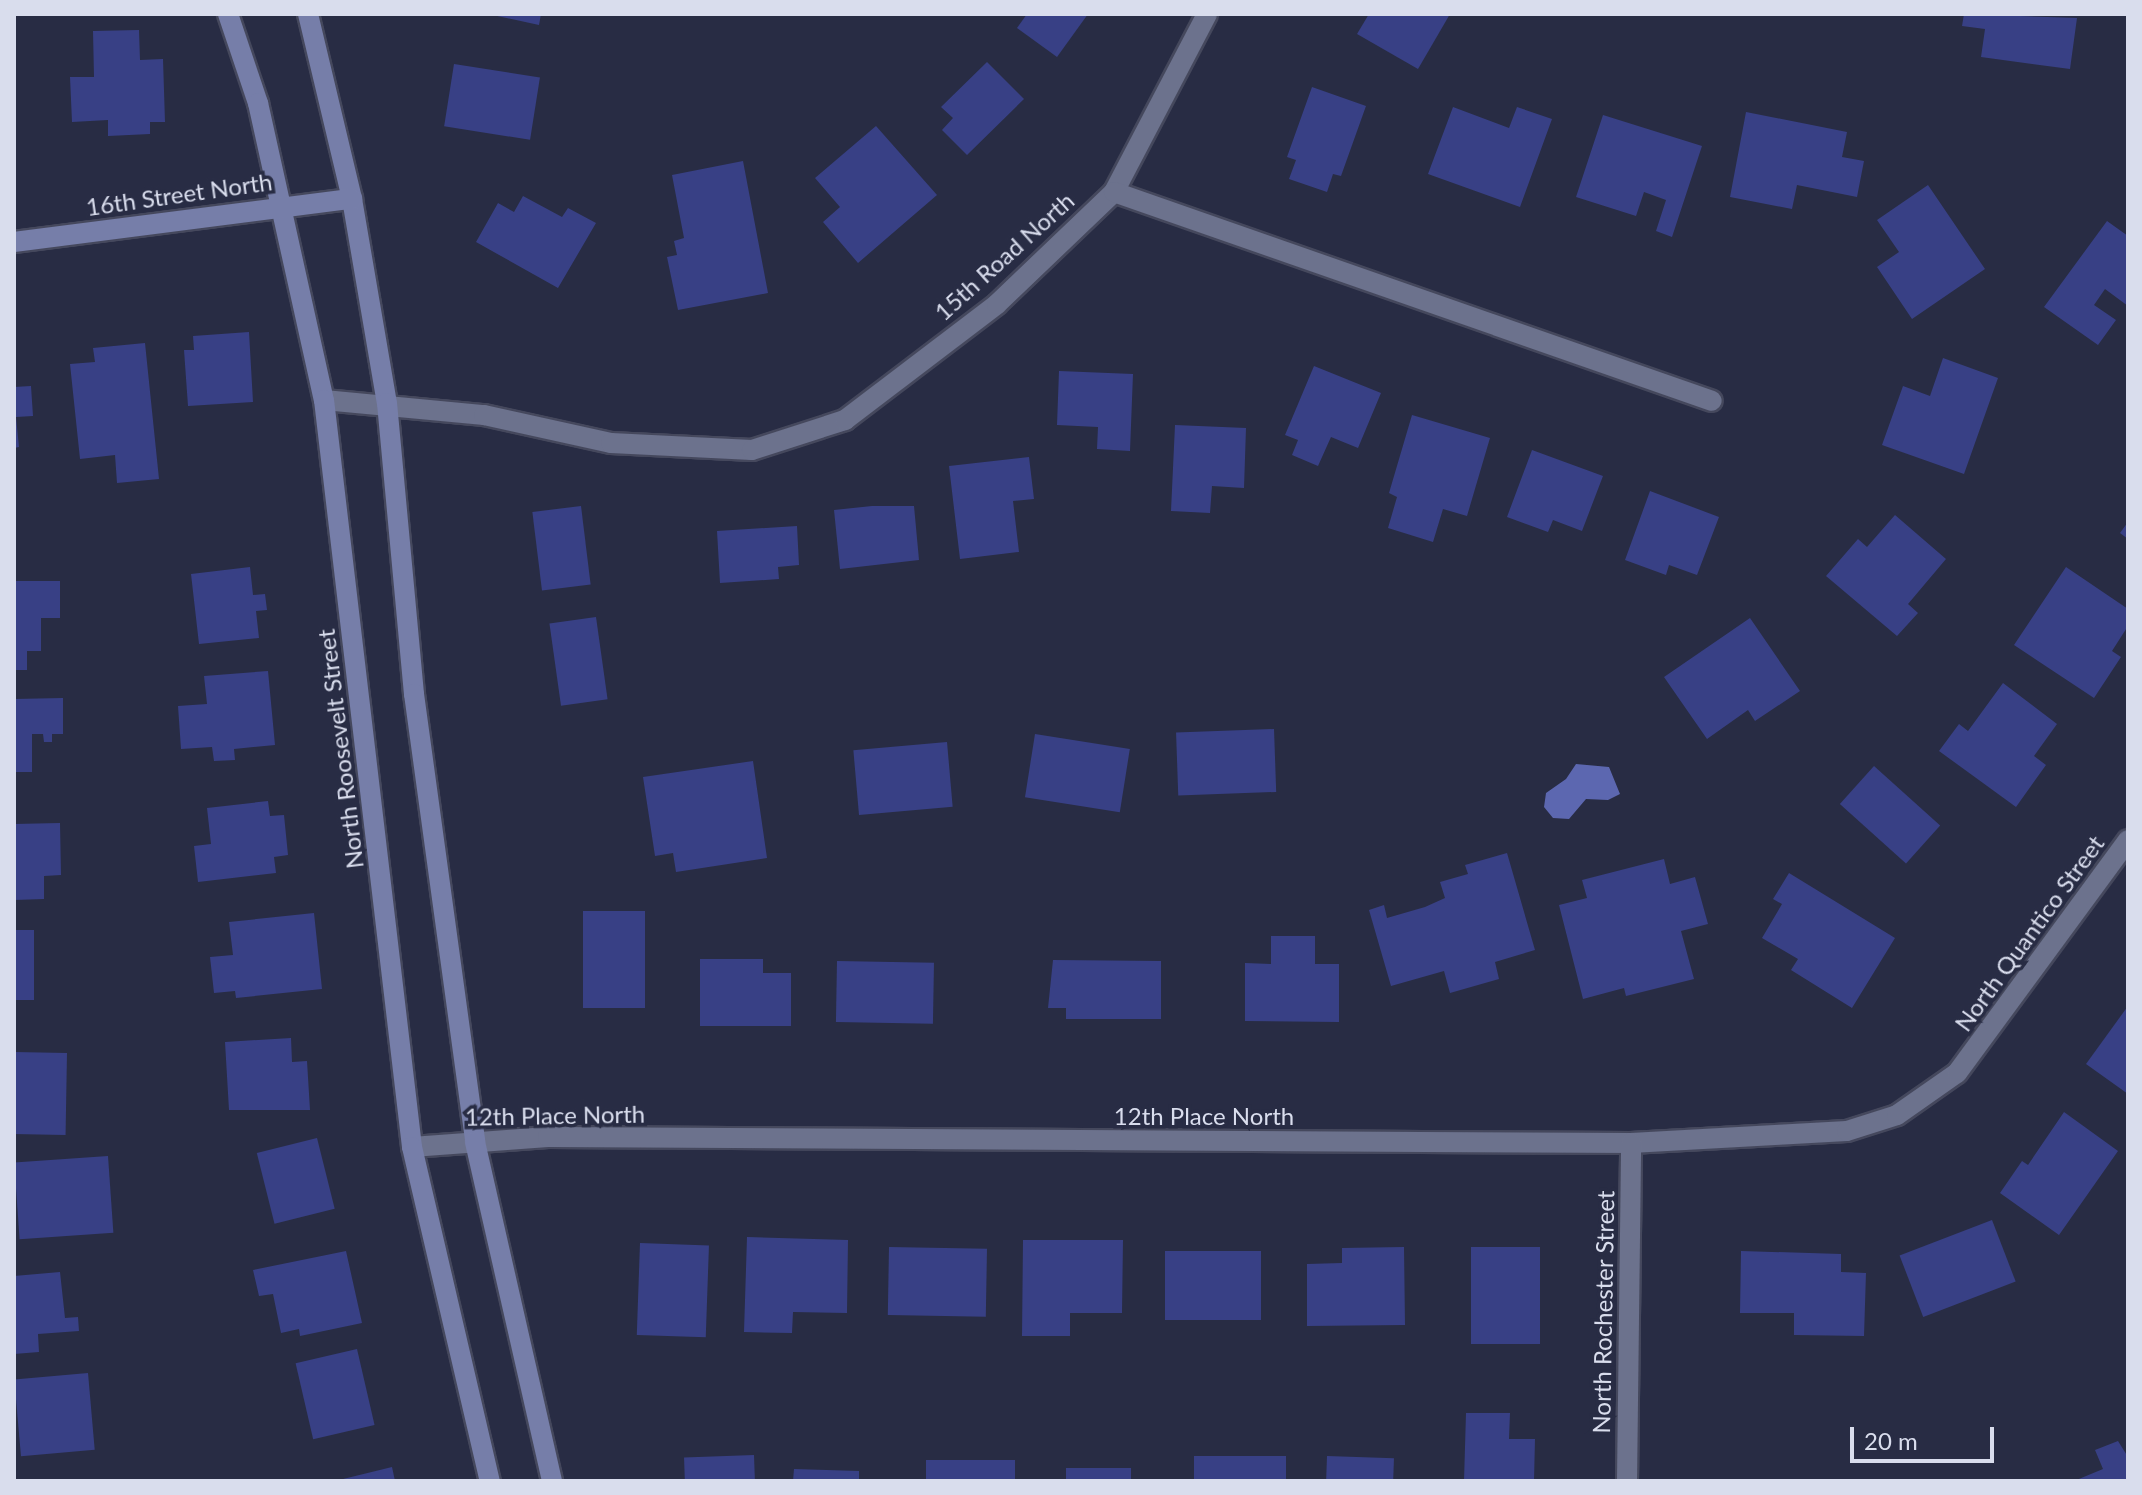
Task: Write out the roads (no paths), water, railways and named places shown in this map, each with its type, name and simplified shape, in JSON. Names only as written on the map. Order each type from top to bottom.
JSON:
[{"type":"main road","name":"North Roosevelt Street","points":[[228,14],[258,103],[324,400],[412,1147],[490,1481]]},
{"type":"main road","points":[[308,14],[352,199],[387,403],[414,694],[475,1142],[552,1481]]},
{"type":"main road","name":"16th Street North","points":[[14,242],[352,199]]},
{"type":"street","name":"15th Road North","points":[[324,400],[387,403],[484,415],[611,443],[752,450],[845,420],[997,304],[1114,192],[1207,14]]},
{"type":"street","points":[[1114,192],[1712,401]]},
{"type":"street","name":"North Quantico Street","points":[[1971,1057],[2128,840]]},
{"type":"street","name":"12th Place North","points":[[412,1147],[548,1137],[1631,1143],[1864,1128],[1921,1102],[1971,1057]]},
{"type":"street","name":"North Rochester Street","points":[[1627,1481],[1631,1143]]},
{"type":"water","points":[[1576,764],[1609,767],[1620,794],[1608,800],[1586,799],[1569,819],[1553,818],[1544,807],[1546,793],[1566,779]]}]
